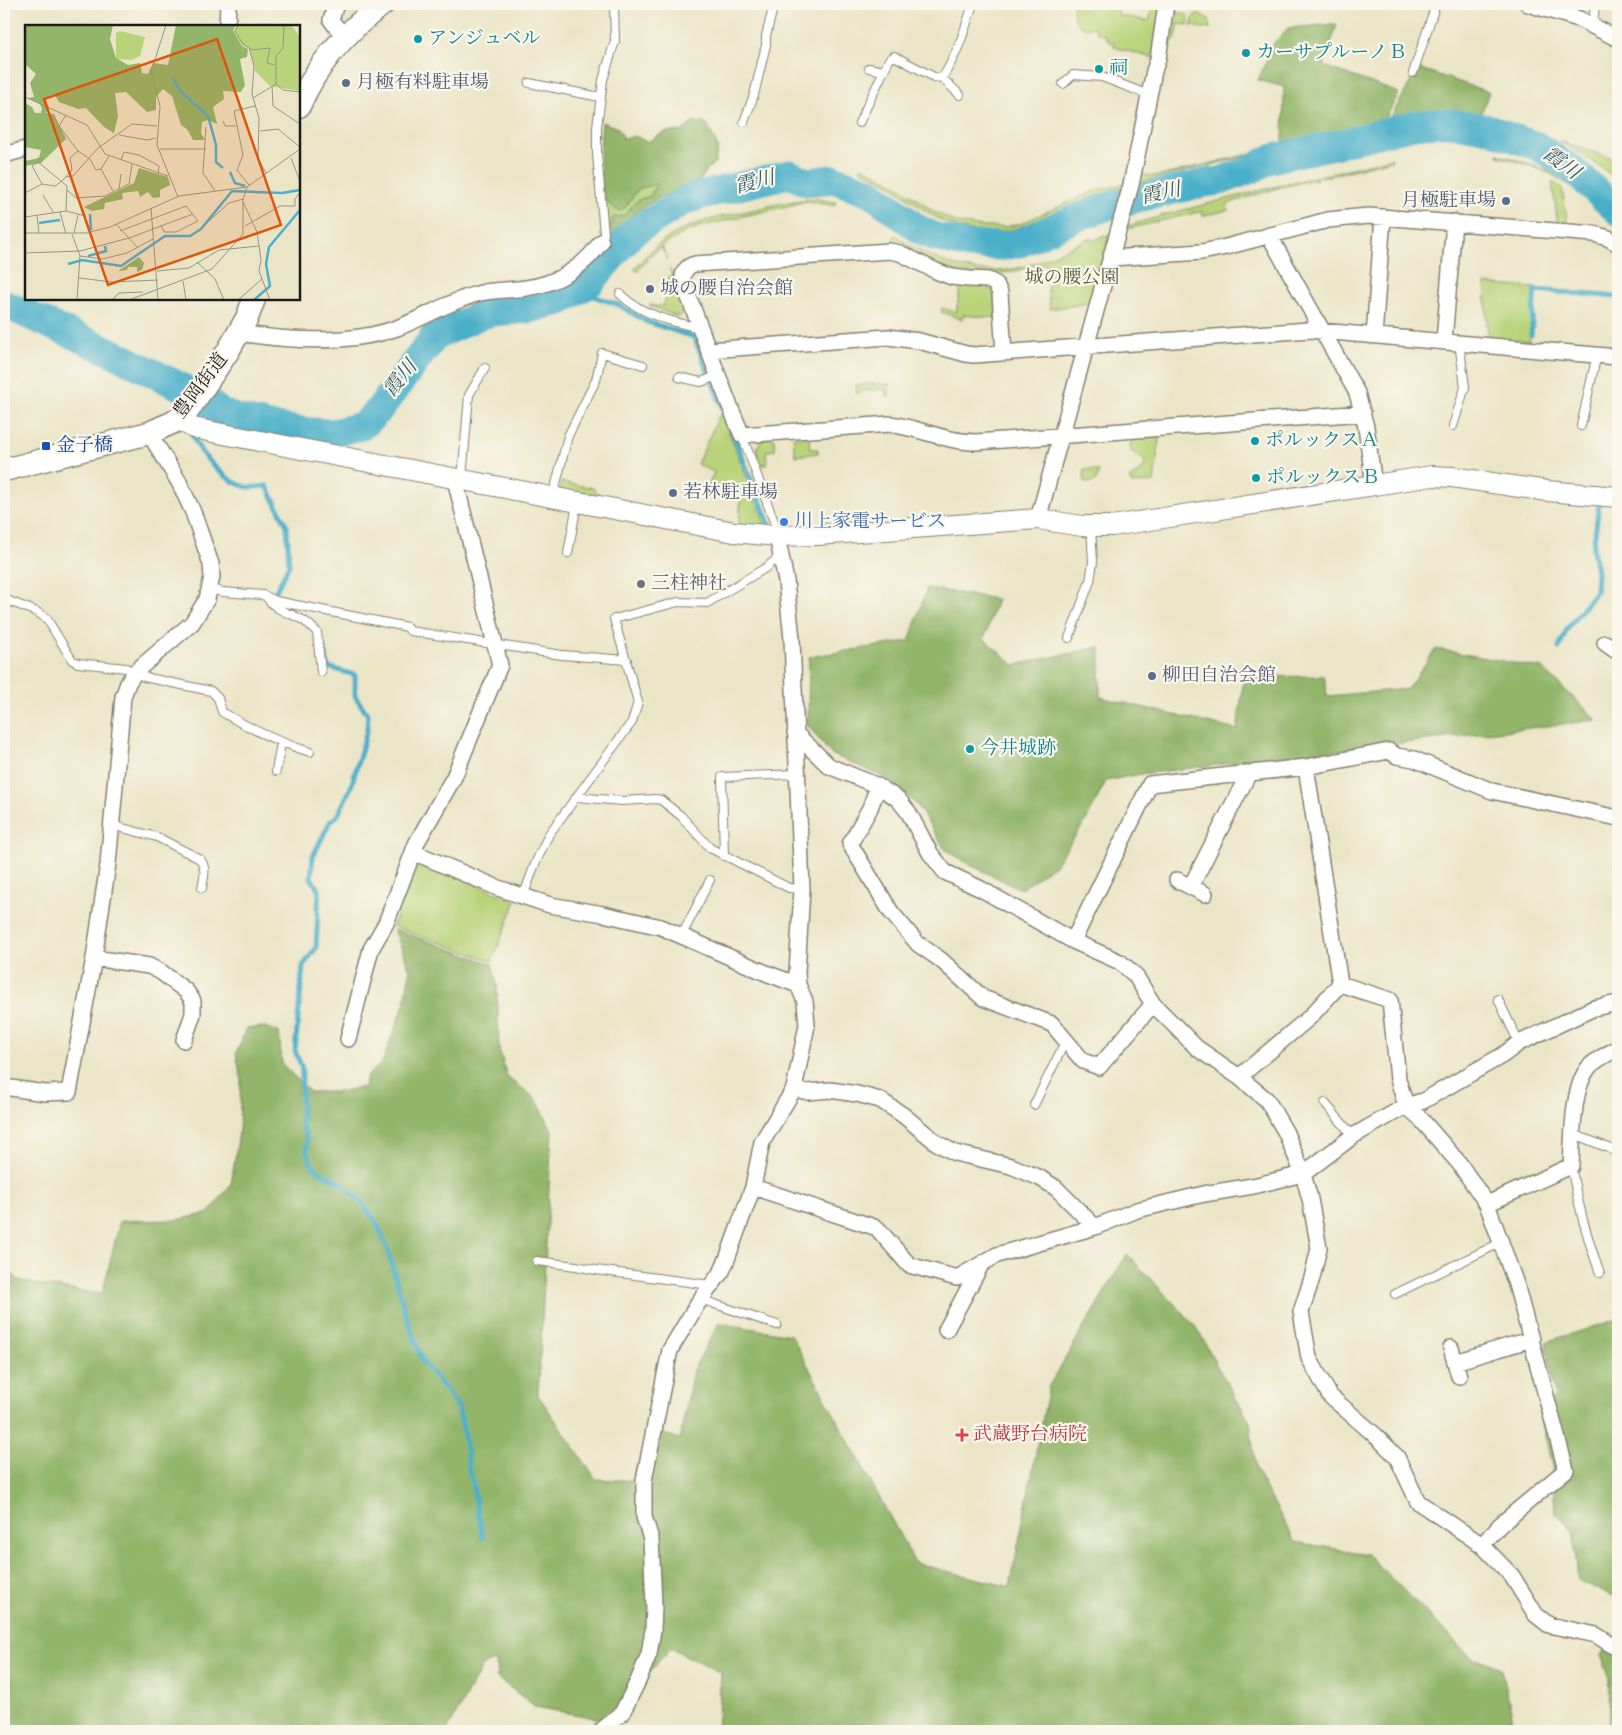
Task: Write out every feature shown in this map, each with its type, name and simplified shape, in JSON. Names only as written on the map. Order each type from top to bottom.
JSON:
[{"type":"main road","points":[[300,102],[320,66],[344,37],[383,4]]},
{"type":"main road","name":"豊岡街道","points":[[4,470],[164,428],[185,413],[203,388],[239,333],[252,300]]},
{"type":"street","points":[[227,25],[228,4]]},
{"type":"street","points":[[336,4],[331,20],[344,37]]},
{"type":"street","points":[[1038,519],[1131,185],[1158,59],[1166,4]]},
{"type":"street","points":[[1528,4],[1556,11],[1593,25],[1618,40]]},
{"type":"street","points":[[4,155],[25,149]]},
{"type":"street","points":[[1111,258],[1202,252],[1328,220],[1368,216],[1594,234],[1608,238],[1618,244]]},
{"type":"street","points":[[1374,336],[1383,217]]},
{"type":"street","points":[[1452,342],[1454,222]]},
{"type":"street","points":[[1269,235],[1357,393],[1363,413],[1374,485]]},
{"type":"street","points":[[239,333],[260,336],[325,339],[351,338],[375,334],[398,327],[465,298],[485,292],[528,288],[556,280],[584,262],[601,242]]},
{"type":"street","points":[[1004,353],[1000,293],[996,284],[988,280],[969,280],[952,277],[900,253],[889,251],[691,265],[685,270],[683,282],[709,350],[712,378],[742,435],[890,424],[910,427],[938,437],[967,442],[1363,413]]},
{"type":"street","points":[[709,350],[888,337],[927,342],[966,354],[1004,353],[1310,330],[1618,357]]},
{"type":"street","points":[[185,413],[193,428],[734,532],[779,546],[817,535],[1038,519],[1092,527],[1135,523],[1432,476],[1447,476],[1547,491],[1618,497]]},
{"type":"street","points":[[4,1087],[45,1092],[69,1092],[94,958],[108,864],[123,697],[128,683],[135,672],[192,623],[207,599],[210,589],[211,564],[200,529],[179,482],[149,433]]},
{"type":"street","points":[[348,1040],[371,949],[386,923],[413,852],[454,777],[500,665],[458,480]]},
{"type":"street","points":[[605,1730],[622,1713],[638,1681],[654,1630],[651,1539],[644,1517],[644,1480],[670,1350],[700,1299],[722,1271],[728,1259],[753,1187],[762,1142],[794,1089],[807,1025],[805,1001],[798,985],[802,889],[792,639],[786,581],[779,546]]},
{"type":"street","points":[[1605,643],[1618,652]]},
{"type":"street","points":[[796,733],[828,766],[878,786],[898,799],[930,853],[945,872],[981,889],[1072,941],[1120,962],[1135,975],[1153,1004],[1197,1048],[1239,1077],[1267,1100],[1286,1133],[1303,1174],[1310,1199],[1319,1248],[1301,1312],[1309,1358],[1330,1396],[1376,1436],[1397,1458],[1418,1502],[1482,1545],[1512,1576],[1536,1615],[1549,1625],[1596,1635],[1618,1649]]},
{"type":"street","points":[[1072,941],[1150,784],[1306,767],[1389,752],[1414,759],[1492,791],[1618,818]]},
{"type":"street","points":[[1306,767],[1340,984]]},
{"type":"street","points":[[1205,894],[1184,883],[1249,773]]},
{"type":"street","points":[[878,786],[870,808],[850,844],[891,912],[918,944],[940,960],[983,998],[1052,1024],[1083,1061],[1099,1067],[1153,1004]]},
{"type":"street","points":[[413,852],[470,877],[550,905],[661,927],[748,966],[798,985]]},
{"type":"street","points":[[94,958],[149,966],[186,990],[193,1001],[193,1014],[184,1040]]},
{"type":"street","points":[[1239,1077],[1310,1017],[1340,984]]},
{"type":"street","points":[[1340,984],[1390,1000],[1398,1079],[1406,1106],[1419,1117],[1460,1163],[1487,1204],[1516,1284],[1566,1470],[1500,1525],[1482,1545]]},
{"type":"street","points":[[753,1187],[877,1228],[909,1265],[957,1278],[997,1255],[1095,1227],[1138,1210],[1204,1194],[1253,1186],[1303,1174],[1353,1136],[1406,1106],[1424,1101],[1503,1055],[1519,1043],[1594,1008],[1618,1003]]},
{"type":"street","points":[[1487,1204],[1571,1166],[1576,1100],[1580,1085],[1589,1067],[1618,1048]]},
{"type":"street","points":[[794,1089],[808,1092],[830,1090],[880,1100],[903,1115],[937,1143],[955,1153],[1011,1166],[1040,1178],[1056,1188],[1095,1227]]},
{"type":"street","points":[[946,1330],[981,1265]]},
{"type":"street","points":[[1459,1376],[1453,1355],[1532,1340]]},
{"type":"lane","points":[[601,242],[604,234],[596,140],[603,80],[615,42],[614,4]]},
{"type":"lane","points":[[744,122],[754,96],[774,4]]},
{"type":"lane","points":[[942,78],[950,66],[974,4]]},
{"type":"lane","points":[[1413,73],[1436,4]]},
{"type":"lane","points":[[1593,25],[1595,4]]},
{"type":"lane","points":[[859,124],[884,71],[894,56],[934,77],[942,78],[960,95]]},
{"type":"lane","points":[[870,68],[884,71]]},
{"type":"lane","points":[[1063,84],[1074,75],[1102,77],[1149,95]]},
{"type":"lane","points":[[529,83],[600,97]]},
{"type":"lane","points":[[620,294],[647,312],[700,328]]},
{"type":"lane","points":[[1452,342],[1465,387],[1453,426]]},
{"type":"lane","points":[[552,498],[568,436],[596,380],[602,353],[643,365]]},
{"type":"lane","points":[[1581,426],[1597,354]]},
{"type":"lane","points":[[458,480],[469,396],[485,368]]},
{"type":"lane","points":[[679,377],[701,382],[712,378]]},
{"type":"lane","points":[[524,897],[535,864],[549,834],[632,722],[638,702],[614,619],[678,602],[707,602],[767,567],[779,546],[776,527],[742,435]]},
{"type":"lane","points":[[568,553],[578,502]]},
{"type":"lane","points":[[1069,638],[1090,581],[1093,562],[1092,527]]},
{"type":"lane","points":[[210,589],[223,592],[263,595],[276,601],[407,627],[410,631],[562,655],[627,660]]},
{"type":"lane","points":[[267,598],[279,610],[302,620],[317,632],[321,672]]},
{"type":"lane","points":[[4,599],[37,612],[47,619],[72,660],[78,663],[126,668],[144,676],[211,691],[218,698],[222,712],[248,728],[281,743],[310,752]]},
{"type":"lane","points":[[276,771],[281,743]]},
{"type":"lane","points":[[724,856],[722,777],[797,774]]},
{"type":"lane","points":[[577,797],[622,801],[661,800],[681,816],[710,848],[790,888],[802,889]]},
{"type":"lane","points":[[111,825],[157,838],[200,859],[205,870],[202,888]]},
{"type":"lane","points":[[682,935],[710,880]]},
{"type":"lane","points":[[1498,999],[1519,1043]]},
{"type":"lane","points":[[1034,1105],[1066,1039]]},
{"type":"lane","points":[[1325,1103],[1353,1136]]},
{"type":"lane","points":[[1573,1134],[1618,1153]]},
{"type":"lane","points":[[1571,1166],[1577,1203],[1600,1273]]},
{"type":"lane","points":[[1395,1294],[1500,1243]]},
{"type":"lane","points":[[537,1261],[711,1284]]},
{"type":"lane","points":[[700,1299],[777,1325]]},
{"type":"green space","points":[[1074,4],[1120,4],[1118,15],[1147,21],[1150,19],[1152,4],[1161,4],[1153,58],[1114,47],[1114,43],[1108,41],[1105,35],[1097,33],[1094,27],[1088,28],[1079,25],[1073,14]]},
{"type":"green space","points":[[1174,11],[1187,15],[1189,19],[1188,25],[1179,24],[1175,40],[1172,40],[1171,49],[1166,48],[1171,13]]},
{"type":"green space","points":[[1197,14],[1209,19],[1210,29],[1191,26],[1194,16]]},
{"type":"green space","points":[[1337,24],[1324,66],[1399,93],[1384,121],[1283,146],[1284,87],[1258,80],[1274,43],[1288,28]]},
{"type":"green space","points":[[1418,68],[1489,92],[1481,114],[1439,111],[1390,119]]},
{"type":"green space","points":[[694,121],[707,124],[718,147],[715,162],[701,180],[674,190],[650,203],[628,220],[608,240],[608,231],[613,217],[623,215],[639,200],[650,196],[657,184],[638,189],[625,208],[620,211],[609,204],[603,192],[601,173],[602,122],[618,128],[624,139],[635,136],[647,142],[665,132],[683,131]]},
{"type":"green space","points":[[1384,121],[1138,183],[1140,175],[1159,176]]},
{"type":"green space","points":[[1560,141],[1618,160],[1618,180],[1595,163]]},
{"type":"green space","points":[[1498,154],[1540,168],[1563,179],[1595,203],[1618,224],[1618,227],[1560,179],[1538,169],[1498,156]]},
{"type":"green space","points":[[1392,158],[1392,160],[1321,178],[1320,176]]},
{"type":"green space","points":[[862,166],[902,188],[933,211],[958,223],[983,227],[1004,227],[1020,224],[1091,192],[1127,183],[1126,186],[1085,200],[1023,226],[993,232],[977,232],[960,228],[935,217],[894,187],[860,169]]},
{"type":"green space","points":[[1317,176],[1317,179],[1281,187],[1227,204],[1228,210],[1203,216],[1202,211],[1127,229],[1127,226],[1168,214]]},
{"type":"green space","points":[[1552,182],[1562,188],[1567,225],[1558,225]]},
{"type":"green space","points":[[657,183],[650,196],[635,203],[623,216],[613,218],[608,231],[605,198],[609,204],[625,208],[638,189]]},
{"type":"green space","points":[[817,199],[836,202],[834,206],[808,201],[702,226],[686,232],[662,246],[668,260],[661,247],[651,255],[637,272],[634,269],[660,243],[673,234],[701,222],[776,204]]},
{"type":"green space","name":"城の腰公園","points":[[1110,234],[1090,303],[1050,309],[1045,263],[1002,273],[968,274],[942,267],[892,242],[895,235],[911,246],[945,262],[981,271],[999,271],[1037,262],[1090,238],[1092,241]]},
{"type":"green space","points":[[670,269],[687,308],[678,317],[650,306],[650,304],[662,307],[671,288],[666,285],[665,281],[672,275]]},
{"type":"green space","points":[[1485,284],[1618,295],[1618,298],[1536,292],[1532,336],[1530,336],[1529,341],[1488,337]]},
{"type":"green space","points":[[961,285],[985,285],[994,293],[997,318],[963,315],[962,319],[941,312],[942,308],[956,312]]},
{"type":"green space","points":[[890,384],[889,396],[886,396],[886,390],[884,389],[861,391],[857,394],[856,385]]},
{"type":"green space","points":[[722,415],[767,529],[739,525],[741,493],[708,487],[714,472],[697,464],[719,416]]},
{"type":"green space","points":[[1160,434],[1154,482],[1132,484],[1129,479],[1143,469],[1145,464],[1144,460],[1130,448],[1131,441],[1134,436]]},
{"type":"green space","points":[[809,436],[810,449],[818,449],[818,453],[795,456],[793,437]]},
{"type":"green space","points":[[774,438],[775,450],[766,451],[767,465],[762,465],[756,450],[762,439]]},
{"type":"green space","points":[[1084,469],[1099,471],[1096,481],[1084,482]]},
{"type":"green space","points":[[561,482],[593,488],[603,499],[559,490]]},
{"type":"green space","points":[[927,588],[997,599],[984,639],[1014,665],[1100,647],[1100,697],[1237,730],[1244,677],[1324,676],[1327,696],[1407,689],[1436,649],[1542,668],[1597,720],[1141,774],[1106,781],[1086,821],[1055,865],[1021,889],[972,866],[945,849],[917,805],[886,778],[831,754],[808,726],[809,657],[909,641]]},
{"type":"green space","points":[[421,862],[516,901],[492,961],[393,926],[414,864]]},
{"type":"green space","points":[[394,929],[492,964],[497,984],[499,1048],[507,1077],[536,1099],[552,1130],[538,1395],[596,1479],[637,1481],[648,1429],[680,1439],[693,1370],[719,1323],[791,1335],[915,1563],[1010,1587],[1049,1386],[1127,1254],[1197,1328],[1250,1422],[1256,1470],[1295,1542],[1367,1554],[1469,1655],[1502,1668],[1515,1731],[717,1731],[721,1673],[671,1648],[606,1720],[536,1707],[497,1678],[496,1661],[483,1665],[447,1731],[4,1731],[4,1268],[19,1280],[39,1285],[102,1294],[120,1221],[177,1220],[209,1213],[231,1184],[239,1132],[241,1078],[236,1053],[247,1028],[265,1027],[279,1032],[282,1064],[310,1092],[338,1092],[364,1087],[367,1076],[382,1063],[405,1002],[410,970]]},
{"type":"green space","points":[[1618,1319],[1618,1599],[1578,1580],[1573,1531],[1555,1513],[1552,1466],[1539,1412],[1555,1397],[1546,1342]]},
{"type":"green space","points":[[1618,1634],[1618,1731],[1608,1731],[1610,1679],[1601,1654]]},
{"type":"waterway","name":"霞川","points":[[4,304],[111,352],[203,398],[221,413],[238,419],[275,427],[333,433],[362,426],[378,411],[435,336],[491,312],[529,309],[560,301],[590,283],[632,233],[684,201],[789,174],[807,182],[833,179],[870,192],[920,230],[935,237],[968,245],[1004,246],[1020,243],[1073,219],[1114,204],[1220,181],[1252,169],[1270,159],[1414,125],[1451,123],[1491,129],[1537,146],[1571,168],[1618,211]]},
{"type":"waterway","points":[[580,289],[590,295],[619,305],[647,322],[694,337],[770,526]]},
{"type":"waterway","points":[[1531,335],[1535,290],[1618,297]]},
{"type":"waterway","points":[[193,436],[207,459],[231,480],[247,487],[267,486],[287,526],[289,565],[274,595]]},
{"type":"waterway","points":[[1559,648],[1567,629],[1596,591],[1597,572],[1593,549],[1599,505]]},
{"type":"waterway","points":[[325,652],[328,667],[355,675],[355,696],[368,715],[367,730],[351,787],[338,815],[330,822],[313,856],[311,878],[319,890],[316,948],[303,966],[295,1051],[302,1068],[301,1122],[307,1140],[307,1152],[312,1165],[320,1172],[341,1183],[362,1203],[376,1222],[388,1250],[405,1312],[422,1361],[458,1407],[483,1538]]},
{"type":"place","name":"アンジュベル","points":[[418,39]]},
{"type":"place","name":"カーサプルーノＢ","points":[[1246,53]]},
{"type":"place","name":"祠","points":[[1099,69]]},
{"type":"place","name":"月極有料駐車場","points":[[346,83]]},
{"type":"place","name":"月極駐車場","points":[[1506,201]]},
{"type":"place","name":"城の腰自治会館","points":[[650,289]]},
{"type":"place","name":"ポルックスＡ","points":[[1255,441]]},
{"type":"place","name":"金子橋","points":[[46,446]]},
{"type":"place","name":"ポルックスＢ","points":[[1256,478]]},
{"type":"place","name":"若林駐車場","points":[[673,493]]},
{"type":"place","name":"川上家電サービス","points":[[784,522]]},
{"type":"place","name":"三柱神社","points":[[641,584]]},
{"type":"place","name":"柳田自治会館","points":[[1152,676]]},
{"type":"place","name":"今井城跡","points":[[970,749]]},
{"type":"place","name":"武蔵野台病院","points":[[962,1435]]}]
